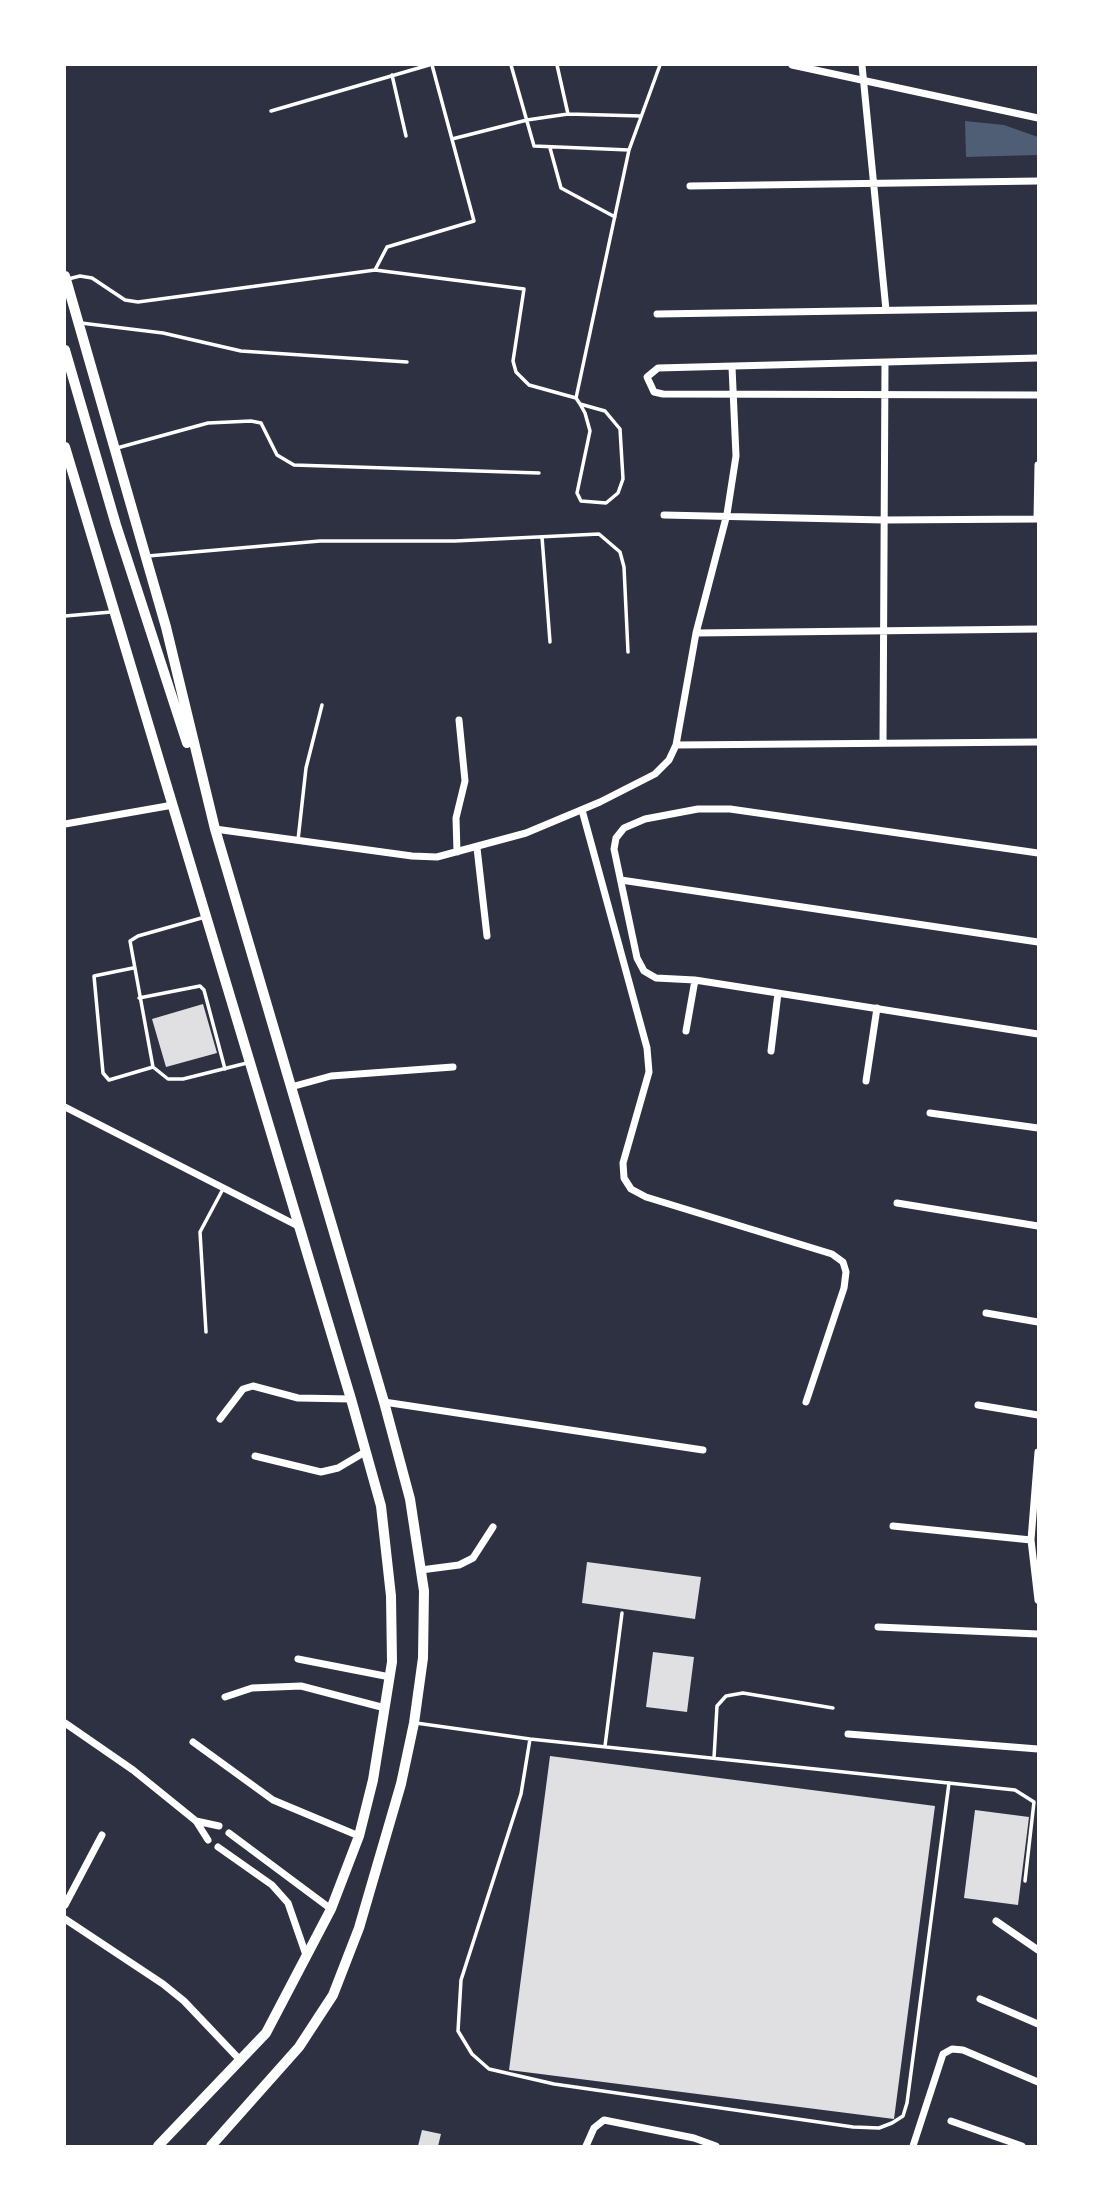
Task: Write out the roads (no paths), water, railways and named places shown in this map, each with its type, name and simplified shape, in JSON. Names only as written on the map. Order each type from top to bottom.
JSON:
[{"type":"main road","points":[[65,278],[146,556],[215,829]]},
{"type":"main road","points":[[65,350],[116,525],[215,829],[384,1402],[410,1499],[424,1591],[423,1658],[414,1723],[383,1852],[359,1928],[332,1995],[291,2058],[211,2146]]},
{"type":"main road","points":[[65,447],[296,1225],[351,1399],[380,1506],[391,1596],[390,1677],[373,1780],[359,1836],[331,1909],[266,2033],[158,2146]]},
{"type":"street","points":[[792,65],[1038,118]]},
{"type":"street","points":[[862,65],[886,310]]},
{"type":"street","points":[[690,186],[1038,181]]},
{"type":"street","points":[[657,314],[1038,308]]},
{"type":"street","points":[[1038,358],[659,368],[647,377],[654,392],[663,394],[1038,395]]},
{"type":"street","points":[[883,743],[885,364]]},
{"type":"street","points":[[215,829],[412,856],[438,857],[526,833],[582,810],[655,774],[669,760],[676,745],[696,633],[727,514],[736,456],[732,367]]},
{"type":"street","points":[[664,515],[727,514],[884,520],[1038,519],[1038,465]]},
{"type":"street","points":[[696,633],[1038,629]]},
{"type":"street","points":[[457,852],[456,818],[465,781],[459,720]]},
{"type":"street","points":[[676,745],[1038,742]]},
{"type":"street","points":[[65,824],[173,805]]},
{"type":"street","points":[[1038,853],[730,809],[698,809],[645,819],[624,828],[616,838],[614,849],[633,943],[645,971],[656,978],[695,980],[1038,1034]]},
{"type":"street","points":[[582,810],[647,1048],[649,1072],[623,1163],[624,1178],[631,1189],[646,1197],[832,1254],[843,1262],[846,1272],[844,1288],[806,1402]]},
{"type":"street","points":[[477,848],[487,936]]},
{"type":"street","points":[[621,880],[1038,942]]},
{"type":"street","points":[[686,1031],[695,980]]},
{"type":"street","points":[[771,1051],[778,993]]},
{"type":"street","points":[[866,1081],[877,1008]]},
{"type":"street","points":[[291,1087],[331,1076],[453,1067]]},
{"type":"street","points":[[65,1107],[296,1225]]},
{"type":"street","points":[[930,1114],[1038,1128]]},
{"type":"street","points":[[897,1203],[1038,1226]]},
{"type":"street","points":[[986,1313],[1038,1322]]},
{"type":"street","points":[[220,1419],[243,1389],[253,1386],[298,1398],[351,1399]]},
{"type":"street","points":[[384,1402],[703,1451]]},
{"type":"street","points":[[978,1405],[1038,1415]]},
{"type":"street","points":[[256,1456],[303,1470],[321,1472],[338,1468],[365,1451]]},
{"type":"street","points":[[1038,1452],[1031,1540],[1038,1600]]},
{"type":"street","points":[[893,1526],[1031,1540]]},
{"type":"street","points":[[421,1570],[460,1566],[473,1558],[493,1527]]},
{"type":"street","points":[[878,1627],[1038,1634]]},
{"type":"street","points":[[298,1659],[390,1677]]},
{"type":"street","points":[[226,1697],[252,1688],[301,1686],[386,1708]]},
{"type":"street","points":[[65,1723],[133,1770],[196,1821],[208,1840]]},
{"type":"street","points":[[848,1734],[1038,1749]]},
{"type":"street","points":[[193,1742],[272,1800],[359,1836]]},
{"type":"street","points":[[196,1821],[219,1826]]},
{"type":"street","points":[[229,1833],[331,1909]]},
{"type":"street","points":[[65,1905],[102,1835]]},
{"type":"street","points":[[218,1847],[272,1885],[288,1903],[307,1959]]},
{"type":"street","points":[[251,1870],[262,1856]]},
{"type":"street","points":[[65,1919],[184,2001],[241,2062]]},
{"type":"street","points":[[996,1921],[1038,1950]]},
{"type":"street","points":[[979,1999],[1038,2024]]},
{"type":"street","points":[[914,2146],[943,2054],[952,2049],[963,2050],[1038,2082]]},
{"type":"street","points":[[586,2146],[594,2128],[604,2120],[694,2138],[716,2146]]},
{"type":"street","points":[[951,2121],[1022,2146]]},
{"type":"lane","points":[[271,111],[430,65],[474,221],[387,247],[375,270]]},
{"type":"lane","points":[[511,65],[534,146],[629,150]]},
{"type":"lane","points":[[557,65],[568,114]]},
{"type":"lane","points":[[576,398],[629,150],[660,65]]},
{"type":"lane","points":[[391,75],[406,136]]},
{"type":"lane","points":[[452,139],[527,120],[568,114],[641,116]]},
{"type":"lane","points":[[550,147],[561,188],[615,217]]},
{"type":"lane","points":[[65,278],[92,278],[125,300],[138,302],[375,270],[524,289],[513,361],[516,372],[529,385],[576,398],[590,431],[576,493],[581,501],[606,503],[618,493],[622,479],[620,429],[605,411],[580,404]]},
{"type":"lane","points":[[79,323],[163,333],[241,351],[407,362]]},
{"type":"lane","points":[[115,448],[208,423],[251,421],[261,423],[277,455],[295,465],[539,473]]},
{"type":"lane","points":[[146,556],[320,541],[455,541],[599,534],[620,552],[624,567],[628,652]]},
{"type":"lane","points":[[542,537],[550,642]]},
{"type":"lane","points":[[65,617],[113,611]]},
{"type":"lane","points":[[299,840],[306,768],[322,705]]},
{"type":"lane","points":[[206,917],[133,938],[130,947],[133,968],[153,1067],[168,1079],[183,1079],[249,1063]]},
{"type":"lane","points":[[133,968],[94,976],[103,1073],[109,1080],[153,1067]]},
{"type":"lane","points":[[139,998],[200,986],[204,990],[225,1069]]},
{"type":"lane","points":[[206,1332],[200,1233],[223,1188]]},
{"type":"lane","points":[[605,1746],[622,1613]]},
{"type":"lane","points":[[714,1758],[717,1706],[726,1696],[743,1693],[833,1708]]},
{"type":"lane","points":[[414,1723],[530,1739],[1014,1790],[1034,1802],[1025,1881]]},
{"type":"lane","points":[[530,1739],[521,1794],[461,1980],[458,2031],[472,2054],[489,2069],[554,2084],[853,2127],[879,2128],[892,2123],[903,2116],[907,2103],[949,1783]]},
{"type":"water","points":[[965,121],[1004,125],[1038,137],[1038,155],[966,157]]}]
